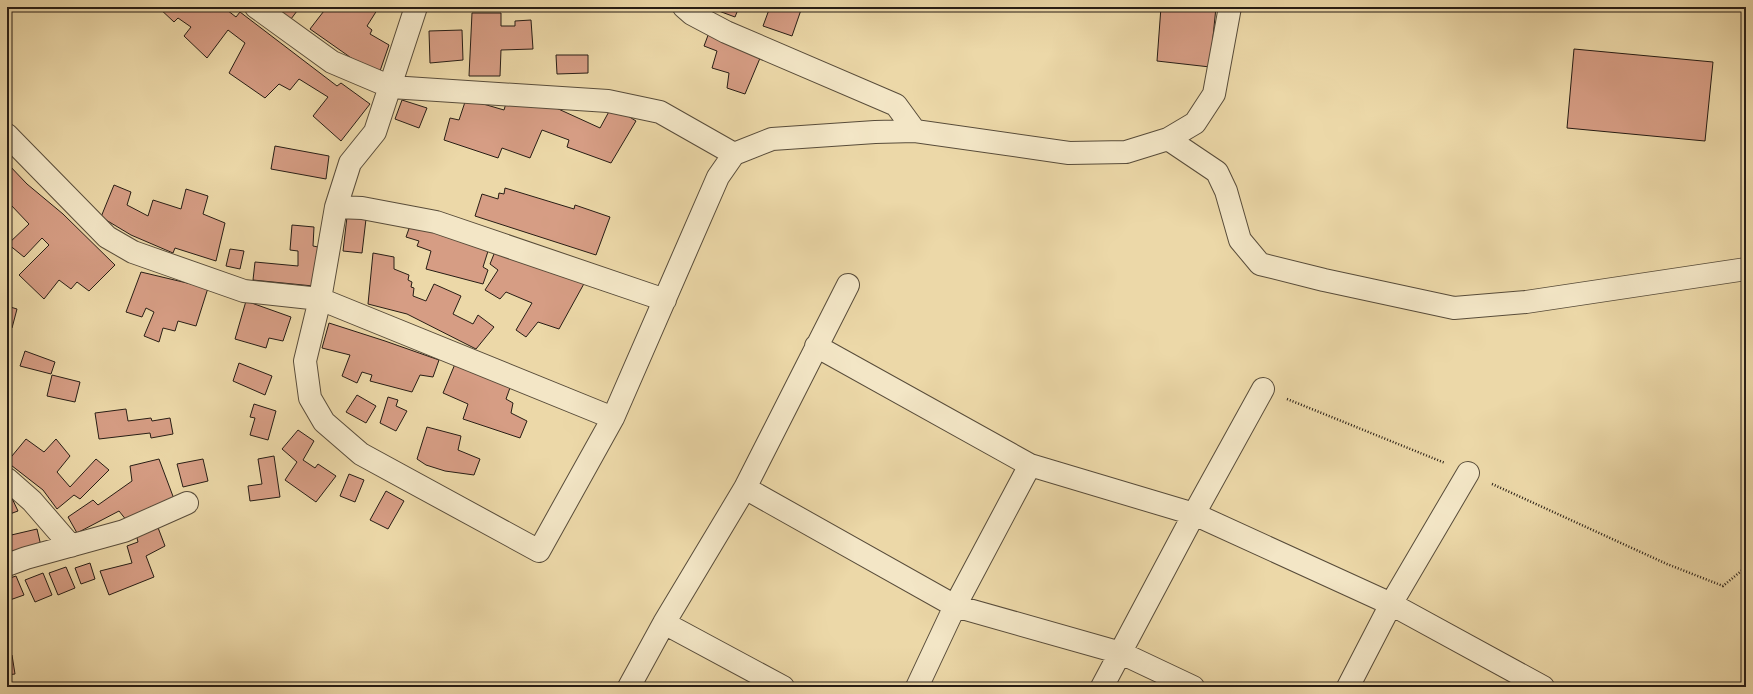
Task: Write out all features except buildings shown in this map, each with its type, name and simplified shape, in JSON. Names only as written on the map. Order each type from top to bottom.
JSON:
[{"type":"street","points":[[256,7],[332,62],[391,87],[608,101],[660,112],[734,154]]},
{"type":"street","points":[[416,7],[375,132],[350,163],[336,207],[320,298],[305,361],[310,398],[324,422],[361,454],[539,551],[613,418],[718,177],[734,154],[772,140],[875,132],[915,131],[1069,152],[1126,152],[1168,138],[1195,123],[1214,94],[1230,7]]},
{"type":"street","points":[[684,7],[692,14],[726,32],[896,105],[915,131]]},
{"type":"street","points":[[7,135],[107,237],[133,252],[244,291],[320,298],[613,418]]},
{"type":"street","points":[[1168,138],[1217,172],[1226,191],[1240,240],[1260,264],[1324,280],[1454,308],[1526,302],[1746,269]]},
{"type":"street","points":[[336,207],[362,208],[436,222],[665,300]]},
{"type":"street","points":[[629,687],[664,623],[745,488],[848,284]]},
{"type":"street","points":[[816,346],[1030,465],[1194,514],[1391,604],[1543,687]]},
{"type":"street","points":[[1102,687],[1194,514],[1263,389]]},
{"type":"street","points":[[916,687],[955,606],[1030,465]]},
{"type":"street","points":[[1348,687],[1391,604],[1468,473]]},
{"type":"street","points":[[7,479],[32,502],[71,546]]},
{"type":"street","points":[[745,488],[955,606],[1121,653],[1193,687]]},
{"type":"street","points":[[7,565],[124,531],[187,503]]},
{"type":"street","points":[[664,623],[783,687]]},
{"type":"path","points":[[1263,389],[1468,473],[1667,564],[1723,586],[1746,567]]}]
